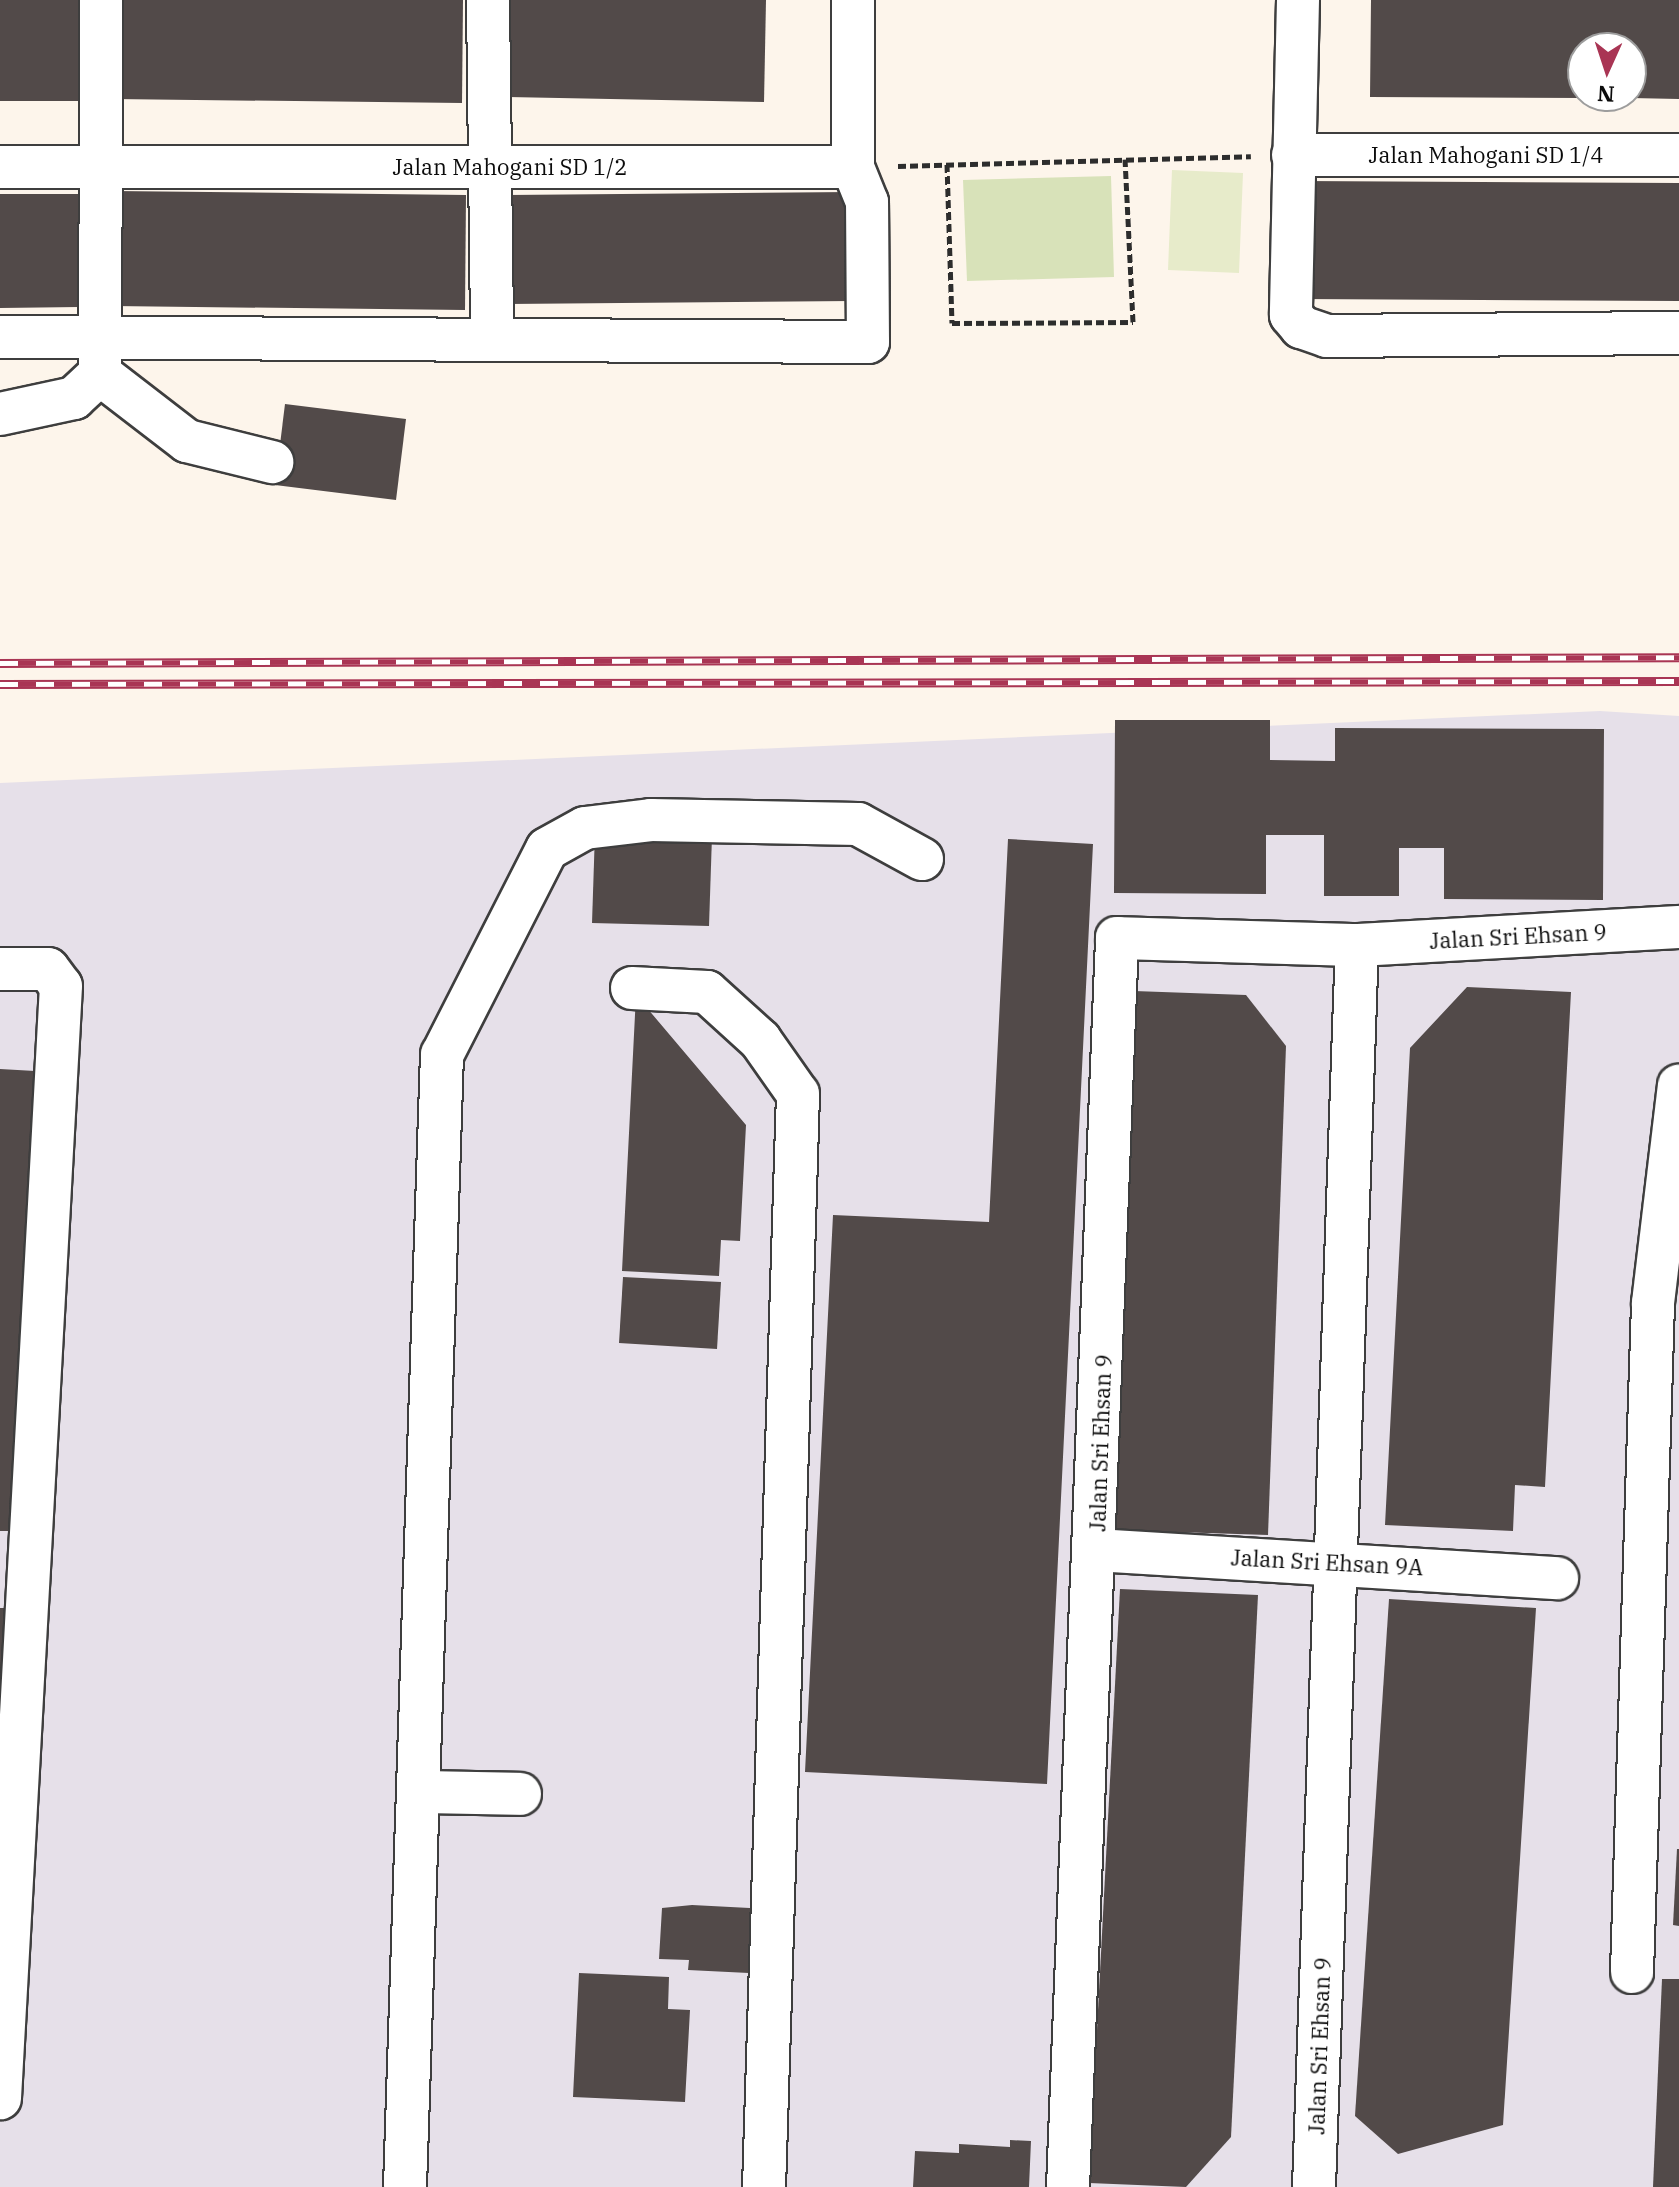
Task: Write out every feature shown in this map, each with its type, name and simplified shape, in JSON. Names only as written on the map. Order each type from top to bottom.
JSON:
[{"type":"street","points":[[0,414],[74,398],[100,356],[101,0]]},
{"type":"street","points":[[488,0],[486,167],[492,340]]},
{"type":"street","points":[[0,337],[100,356],[492,340],[868,342],[867,202],[853,167],[853,0]]},
{"type":"street","points":[[1298,0],[1291,315],[1301,327],[1327,336],[1679,333]]},
{"type":"street","name":"Jalan Mahogani SD 1/4","points":[[1293,155],[1679,155]]},
{"type":"street","name":"Jalan Mahogani SD 1/2","points":[[0,167],[853,167]]},
{"type":"street","points":[[100,356],[187,441],[272,462]]},
{"type":"street","points":[[405,2187],[442,1055],[547,849],[598,826],[781,821],[858,824],[922,859]]},
{"type":"street","name":"Jalan Sri Ehsan 9","points":[[1068,2187],[1096,1550],[1117,938],[1357,945],[1679,927]]},
{"type":"street","name":"Jalan Sri Ehsan 9","points":[[1314,2187],[1357,945]]},
{"type":"street","points":[[0,969],[48,969],[61,986],[14,1602],[0,2098]]},
{"type":"street","points":[[632,988],[707,992],[760,1040],[798,1094],[764,2187]]},
{"type":"street","points":[[1632,1972],[1653,1303],[1679,1086]]},
{"type":"street","name":"Jalan Sri Ehsan 9A","points":[[1096,1550],[1337,1562],[1557,1578]]},
{"type":"street","points":[[419,1792],[520,1794]]},
{"type":"path","points":[[923,165],[1293,155]]},
{"type":"path","points":[[947,164],[952,323],[1133,322],[1125,159]]},
{"type":"shaded area","points":[[1600,711],[1679,716],[1679,2187],[0,2187],[0,783]]},
{"type":"green space","points":[[1172,170],[1243,173],[1239,273],[1168,270]]},
{"type":"green space","points":[[1111,176],[1114,277],[967,281],[963,180]]},
{"type":"building","points":[[0,0],[78,0],[79,101],[0,101]]},
{"type":"building","points":[[116,0],[463,0],[462,103],[114,99]]},
{"type":"building","points":[[507,0],[766,0],[764,102],[505,97]]},
{"type":"building","points":[[1371,0],[1679,0],[1679,99],[1647,98],[1647,32],[1567,32],[1567,98],[1370,97]]},
{"type":"building","points":[[1301,181],[1679,183],[1679,301],[1300,299]]},
{"type":"building","points":[[114,191],[466,195],[465,310],[113,306]]},
{"type":"building","points":[[851,192],[852,301],[502,304],[501,195]]},
{"type":"building","points":[[0,194],[80,194],[79,307],[0,308]]},
{"type":"building","points":[[285,404],[406,419],[396,500],[275,485]]},
{"type":"building","points":[[1115,720],[1270,720],[1270,760],[1335,761],[1335,728],[1604,729],[1603,900],[1444,899],[1444,848],[1399,848],[1399,896],[1324,896],[1324,835],[1266,835],[1266,894],[1114,893]]},
{"type":"building","points":[[595,832],[712,836],[709,926],[592,923]]},
{"type":"building","points":[[1008,839],[1093,844],[1047,1784],[805,1772],[833,1215],[989,1222]]},
{"type":"building","points":[[1467,987],[1571,992],[1545,1487],[1515,1485],[1513,1531],[1385,1525],[1410,1048]]},
{"type":"building","points":[[1134,991],[1246,995],[1286,1046],[1268,1535],[1114,1530]]},
{"type":"building","points":[[636,995],[746,1125],[740,1241],[721,1240],[719,1276],[622,1271]]},
{"type":"building","points":[[0,1069],[35,1071],[10,1531],[0,1531]]},
{"type":"building","points":[[623,1277],[721,1282],[717,1349],[619,1343]]},
{"type":"building","points":[[1120,1589],[1258,1595],[1231,2137],[1186,2187],[1089,2183]]},
{"type":"building","points":[[1389,1599],[1536,1608],[1503,2125],[1398,2154],[1355,2116]]},
{"type":"building","points":[[0,1608],[8,1608],[2,1695],[0,1695]]},
{"type":"building","points":[[1679,1849],[1679,1926],[1673,1925]]},
{"type":"building","points":[[692,1905],[771,1909],[768,1974],[688,1970],[689,1960],[659,1959],[662,1908]]},
{"type":"building","points":[[579,1973],[669,1977],[668,2009],[690,2010],[685,2102],[573,2097]]},
{"type":"building","points":[[1662,1979],[1679,1979],[1679,2187],[1653,2187]]},
{"type":"building","points":[[1010,2140],[1031,2141],[1029,2187],[913,2187],[915,2151],[959,2153],[959,2144],[1010,2147]]},
{"type":"railway","points":[[0,663],[1679,657]]},
{"type":"railway","points":[[0,684],[1679,681]]}]
